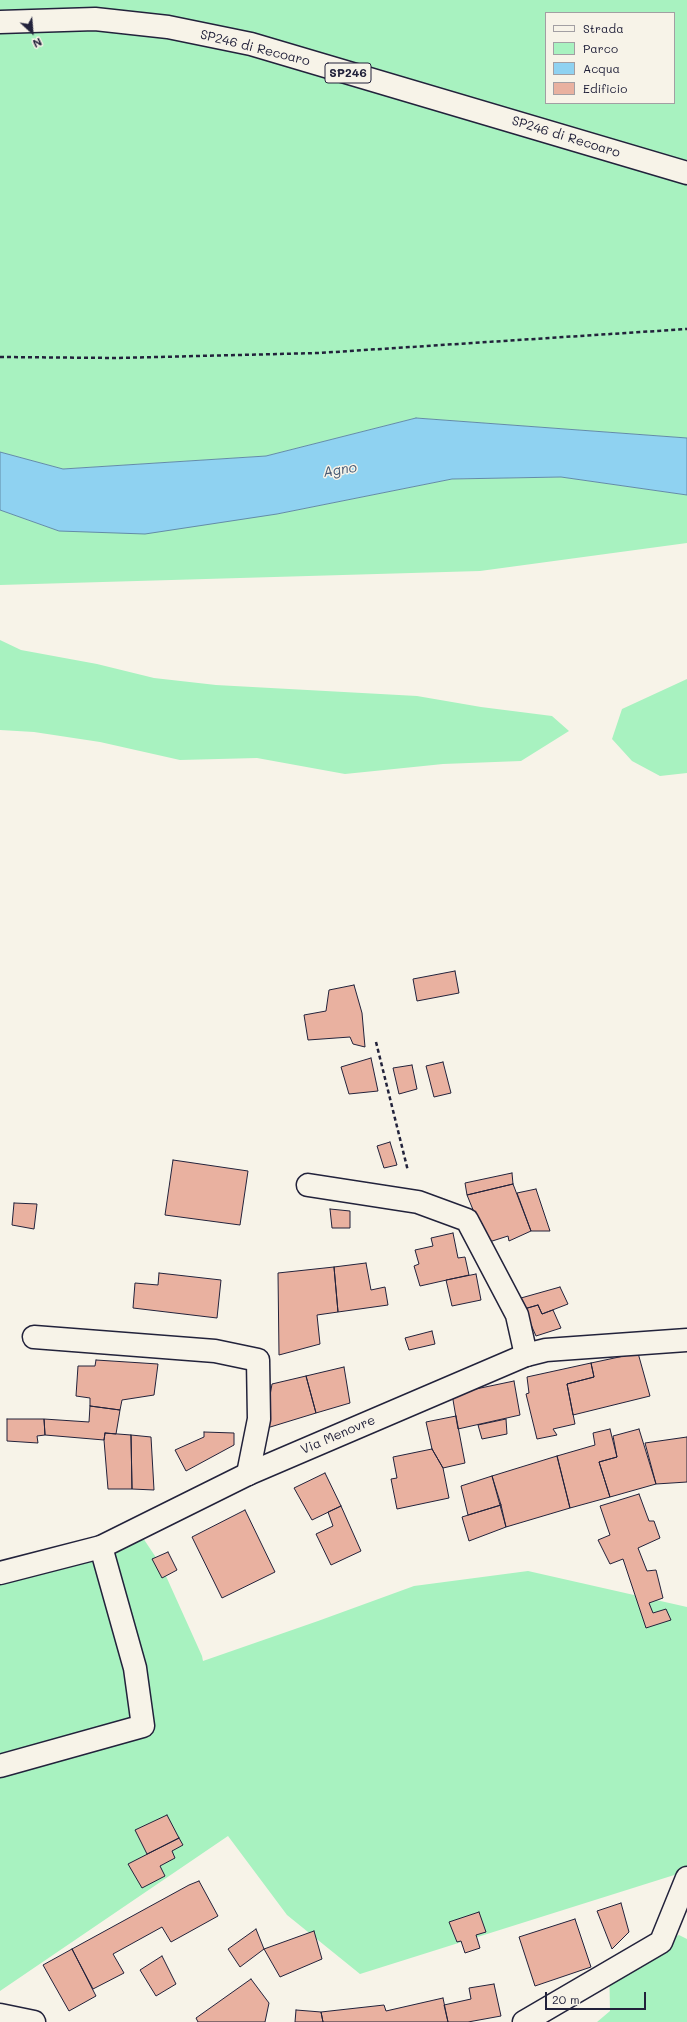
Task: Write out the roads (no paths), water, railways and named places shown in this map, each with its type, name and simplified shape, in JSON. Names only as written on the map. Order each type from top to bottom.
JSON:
[{"type":"street","name":"SP246 di Recoaro","points":[[0,22],[95,18],[168,27],[251,44],[687,173]]},
{"type":"street","points":[[308,1185],[418,1202],[467,1220],[517,1315],[526,1355]]},
{"type":"street","points":[[34,1337],[214,1351],[258,1360],[259,1419],[248,1474]]},
{"type":"street","name":"Via Menovre","points":[[0,1573],[101,1547],[248,1474],[526,1355],[546,1350],[687,1340]]},
{"type":"street","points":[[0,1766],[143,1726],[135,1668],[101,1547]]},
{"type":"street","points":[[524,2022],[661,1942],[687,1878]]},
{"type":"street","points":[[0,2015],[34,2022]]},
{"type":"water","name":"Agno","points":[[416,418],[687,438],[687,495],[561,477],[452,479],[277,514],[145,534],[59,531],[0,510],[0,452],[63,469],[266,456]]}]
